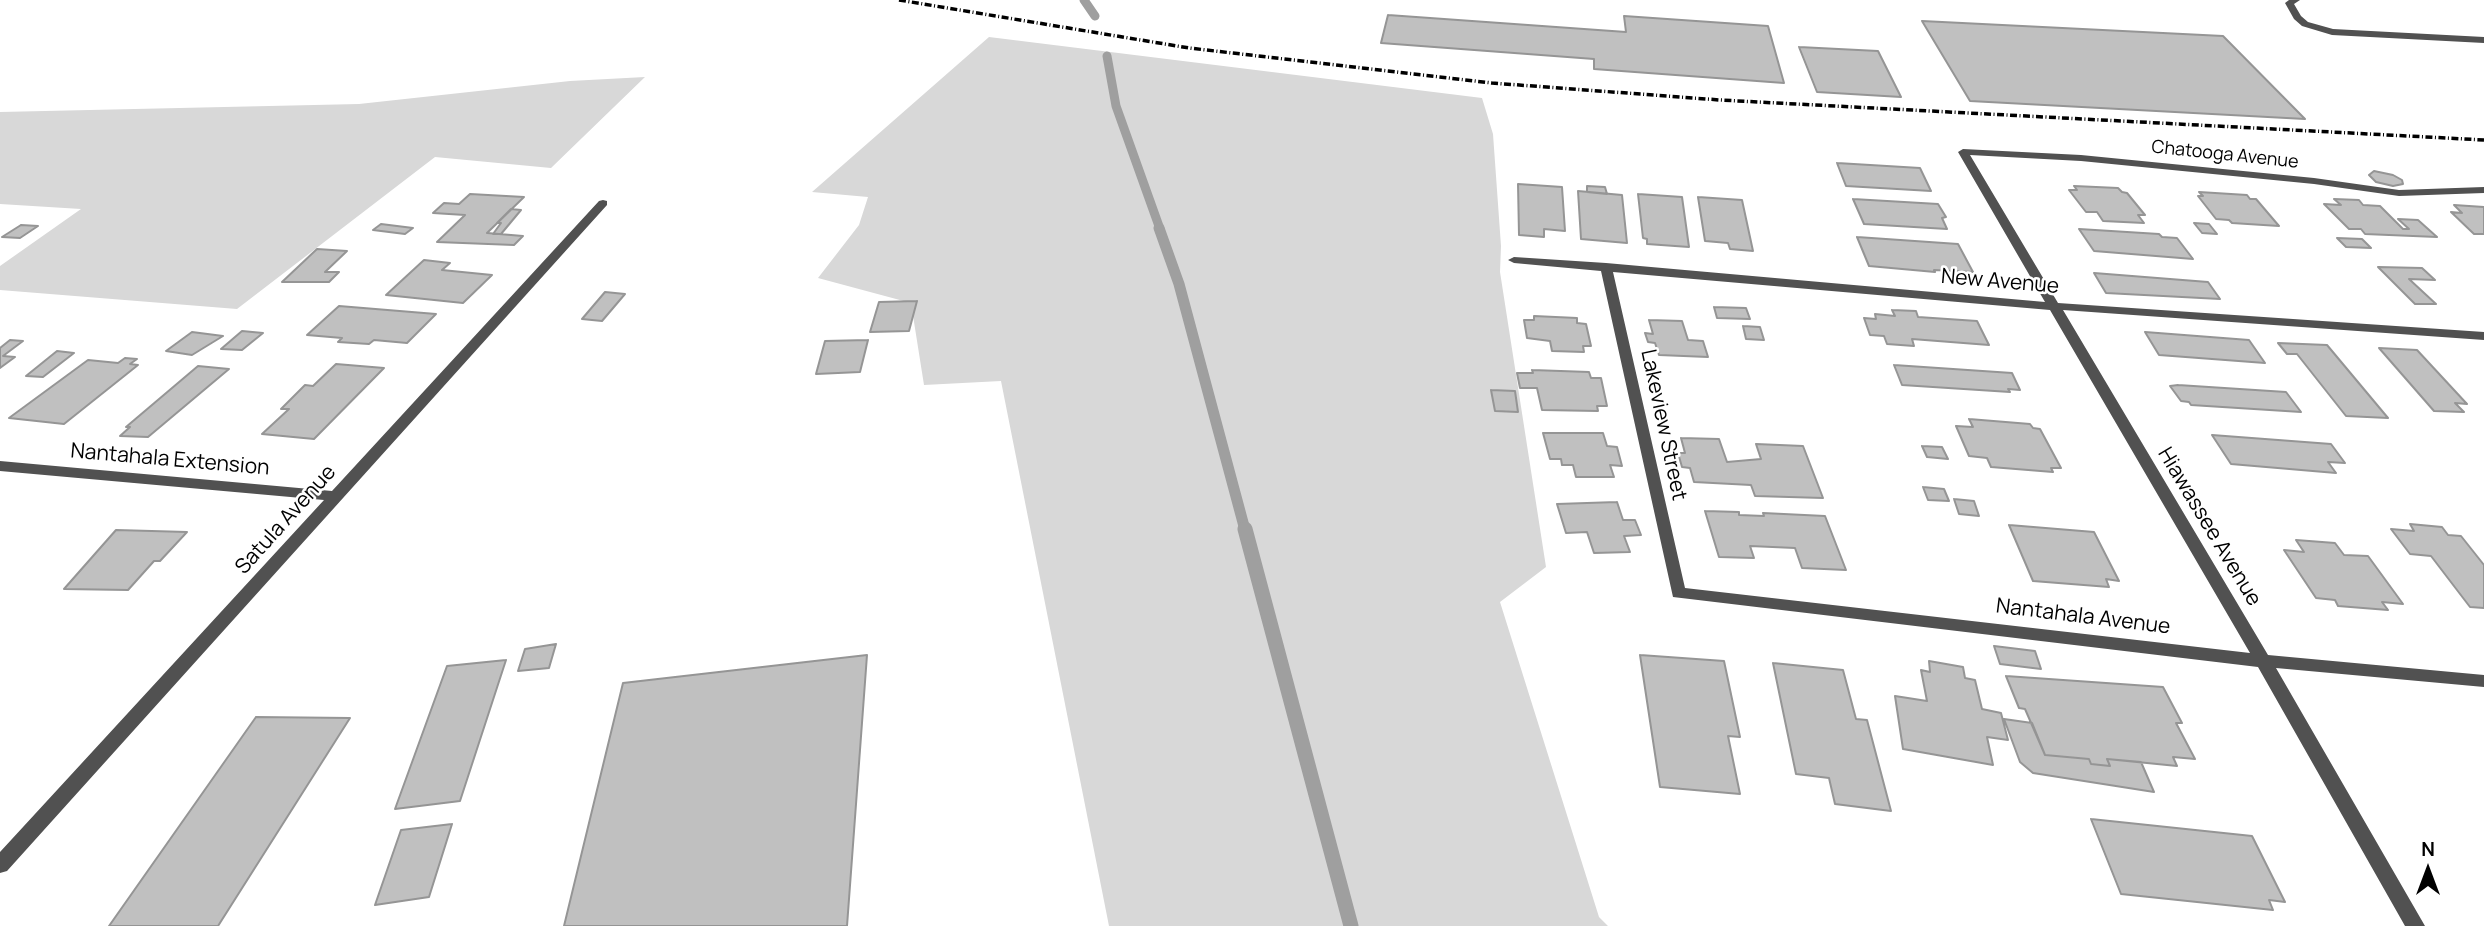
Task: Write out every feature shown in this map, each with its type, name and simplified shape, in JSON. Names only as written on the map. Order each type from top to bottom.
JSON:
[{"type":"street","points":[[2297,0],[2289,3],[2305,24],[2332,32],[2484,40]]},
{"type":"street","name":"Chatooga Avenue","points":[[1963,152],[2081,158],[2314,181],[2399,193],[2484,190]]},
{"type":"street","name":"Hiawassee Avenue","points":[[1963,152],[2051,306],[2263,661],[2415,926]]},
{"type":"street","name":"Satula Avenue","points":[[0,865],[603,202]]},
{"type":"street","name":"New Avenue","points":[[1514,260],[2051,306],[2484,336]]},
{"type":"street","name":"Lakeview Street","points":[[1606,267],[1678,593]]},
{"type":"street","name":"Nantahala Extension","points":[[0,466],[337,496]]},
{"type":"street","name":"Nantahala Avenue","points":[[1678,593],[2263,661],[2484,681]]},
{"type":"shaded area","points":[[989,37],[1482,98],[1493,134],[1501,246],[1500,272],[1546,567],[1500,602],[1599,917],[1608,926],[1109,926],[1001,381],[924,385],[911,303],[818,278],[859,225],[868,197],[812,192]]},
{"type":"shaded area","points":[[645,77],[551,168],[435,157],[237,309],[0,290],[0,266],[81,209],[0,204],[0,112],[359,104],[570,81]]},
{"type":"building","points":[[1388,15],[1626,32],[1624,16],[1768,26],[1784,83],[1594,69],[1594,59],[1381,43]]},
{"type":"building","points":[[1922,21],[2223,36],[2305,119],[1970,101]]},
{"type":"building","points":[[1799,47],[1878,51],[1901,97],[1817,92]]},
{"type":"building","points":[[1837,163],[1920,168],[1931,191],[1846,186]]},
{"type":"building","points":[[2374,171],[2393,175],[2402,180],[2403,184],[2393,186],[2376,182],[2369,175]]},
{"type":"building","points":[[1518,184],[1562,187],[1565,231],[1544,229],[1544,237],[1519,235]]},
{"type":"building","points":[[1587,186],[1605,187],[1607,194],[1587,192]]},
{"type":"building","points":[[2074,186],[2118,188],[2127,193],[2145,215],[2138,215],[2144,223],[2103,221],[2097,212],[2086,212],[2069,190],[2077,190]]},
{"type":"building","points":[[1578,191],[1622,195],[1627,243],[1581,239]]},
{"type":"building","points":[[2199,192],[2247,195],[2250,199],[2256,199],[2279,226],[2232,223],[2229,220],[2216,219],[2198,196],[2203,196]]},
{"type":"building","points":[[470,194],[524,197],[487,233],[523,236],[514,245],[437,242],[465,215],[433,213],[444,203],[459,204]]},
{"type":"building","points":[[1638,194],[1682,197],[1689,247],[1647,244],[1647,239],[1643,238]]},
{"type":"building","points":[[1698,197],[1742,200],[1753,251],[1730,249],[1728,243],[1705,241]]},
{"type":"building","points":[[1853,199],[1938,204],[1946,217],[1942,218],[1947,229],[1864,224]]},
{"type":"building","points":[[2334,199],[2359,200],[2363,205],[2380,206],[2403,229],[2409,229],[2398,219],[2418,220],[2437,237],[2365,234],[2361,229],[2349,229],[2324,204],[2341,205]]},
{"type":"building","points":[[2454,205],[2484,207],[2484,234],[2474,234],[2451,212],[2462,213]]},
{"type":"building","points":[[511,209],[521,210],[501,234],[493,234],[501,223],[497,223]]},
{"type":"building","points":[[2194,223],[2209,224],[2217,234],[2202,233]]},
{"type":"building","points":[[381,224],[413,228],[405,234],[373,230]]},
{"type":"building","points":[[21,225],[38,226],[20,238],[2,237]]},
{"type":"building","points":[[2079,229],[2159,234],[2162,237],[2177,238],[2193,259],[2094,251]]},
{"type":"building","points":[[1857,237],[1958,244],[1973,272],[1934,270],[1935,272],[1869,266]]},
{"type":"building","points":[[2337,238],[2362,239],[2371,248],[2346,247]]},
{"type":"building","points":[[317,249],[347,251],[325,272],[339,272],[329,282],[282,282]]},
{"type":"building","points":[[424,260],[450,263],[442,270],[492,275],[463,303],[386,295]]},
{"type":"building","points":[[2378,267],[2422,268],[2435,280],[2409,279],[2436,304],[2415,304]]},
{"type":"building","points":[[2094,273],[2208,282],[2220,299],[2106,293]]},
{"type":"building","points":[[605,292],[625,294],[602,321],[582,319]]},
{"type":"building","points":[[917,301],[909,331],[870,332],[879,302]]},
{"type":"building","points":[[339,306],[436,314],[407,343],[374,340],[369,344],[338,342],[342,338],[307,335]]},
{"type":"building","points":[[1714,307],[1746,308],[1750,319],[1717,318]]},
{"type":"building","points":[[1892,310],[1916,311],[1918,317],[1977,321],[1989,345],[1912,339],[1914,346],[1887,344],[1884,336],[1870,335],[1864,318],[1876,319],[1875,314],[1895,316]]},
{"type":"building","points":[[1534,316],[1577,318],[1577,323],[1586,324],[1591,346],[1583,346],[1584,352],[1552,351],[1550,341],[1527,338],[1524,320],[1534,320]]},
{"type":"building","points":[[1649,320],[1682,321],[1688,340],[1703,341],[1708,357],[1659,355],[1655,343],[1648,342],[1645,333],[1653,334]]},
{"type":"building","points":[[1743,326],[1760,327],[1764,340],[1746,339]]},
{"type":"building","points":[[242,331],[263,333],[242,350],[221,349]]},
{"type":"building","points":[[192,332],[223,336],[192,355],[166,351]]},
{"type":"building","points":[[2145,332],[2249,340],[2265,363],[2159,355]]},
{"type":"building","points":[[10,340],[23,341],[3,356],[15,357],[0,368],[0,348]]},
{"type":"building","points":[[868,340],[860,372],[816,374],[825,341]]},
{"type":"building","points":[[2278,343],[2327,345],[2388,418],[2346,416],[2297,354],[2287,354]]},
{"type":"building","points":[[2379,348],[2417,350],[2467,404],[2455,403],[2464,412],[2434,411]]},
{"type":"building","points":[[57,351],[74,353],[43,377],[26,376]]},
{"type":"building","points":[[125,358],[137,359],[130,364],[138,365],[64,424],[9,418],[88,360],[118,363]]},
{"type":"building","points":[[336,364],[384,368],[314,439],[262,434],[289,409],[281,409],[305,385],[313,386]]},
{"type":"building","points":[[1894,365],[2012,373],[2020,390],[2008,389],[2010,392],[1902,385]]},
{"type":"building","points":[[198,366],[229,369],[148,437],[120,436],[130,427],[126,427]]},
{"type":"building","points":[[1532,370],[1589,372],[1591,378],[1601,378],[1607,406],[1597,406],[1598,411],[1542,410],[1537,388],[1520,388],[1517,373],[1533,373]]},
{"type":"building","points":[[2170,386],[2286,392],[2301,412],[2191,405],[2181,401]]},
{"type":"building","points":[[1491,390],[1515,391],[1518,412],[1495,411]]},
{"type":"building","points":[[1969,419],[2030,424],[2033,428],[2040,429],[2061,468],[2051,468],[2053,472],[1991,467],[1987,458],[1969,456],[1956,426],[1973,427]]},
{"type":"building","points":[[1543,433],[1603,433],[1607,446],[1617,447],[1622,466],[1610,465],[1614,477],[1576,477],[1573,465],[1562,465],[1561,459],[1550,459]]},
{"type":"building","points":[[2212,435],[2331,444],[2345,463],[2328,462],[2336,473],[2231,464]]},
{"type":"building","points":[[1681,438],[1719,439],[1727,462],[1761,459],[1756,444],[1803,446],[1823,498],[1755,496],[1751,485],[1694,482],[1690,468],[1682,467],[1678,453],[1685,453]]},
{"type":"building","points":[[1922,446],[1942,447],[1948,459],[1927,457]]},
{"type":"building","points":[[1923,487],[1944,489],[1949,501],[1928,500]]},
{"type":"building","points":[[1954,499],[1974,501],[1979,516],[1959,514]]},
{"type":"building","points":[[1617,502],[1623,520],[1635,520],[1641,535],[1624,536],[1630,552],[1594,553],[1587,532],[1566,533],[1557,504]]},
{"type":"building","points":[[1705,511],[1739,512],[1739,515],[1764,516],[1763,513],[1825,516],[1846,570],[1802,568],[1795,548],[1750,546],[1754,558],[1719,557]]},
{"type":"building","points":[[2410,524],[2442,527],[2448,535],[2461,536],[2484,565],[2484,608],[2470,607],[2431,556],[2410,554],[2391,529],[2414,531]]},
{"type":"building","points":[[2009,525],[2094,532],[2119,581],[2106,579],[2109,587],[2033,581]]},
{"type":"building","points":[[116,530],[187,532],[160,561],[154,561],[128,590],[64,589]]},
{"type":"building","points":[[2296,540],[2335,543],[2344,555],[2368,556],[2403,604],[2382,602],[2388,610],[2338,606],[2335,600],[2316,598],[2284,550],[2304,552]]},
{"type":"building","points":[[556,644],[549,668],[518,671],[525,649]]},
{"type":"building","points":[[1994,646],[2035,651],[2041,669],[2000,664]]},
{"type":"building","points":[[867,655],[847,926],[564,926],[623,683]]},
{"type":"building","points":[[1640,655],[1724,661],[1740,737],[1728,736],[1740,794],[1660,787]]},
{"type":"building","points":[[506,660],[460,801],[395,809],[447,666]]},
{"type":"building","points":[[1929,661],[1963,667],[1965,678],[1975,680],[1982,709],[2001,713],[2008,740],[1987,737],[1993,765],[1903,749],[1895,696],[1927,701],[1921,670],[1930,672]]},
{"type":"building","points":[[1773,663],[1843,670],[1856,719],[1867,720],[1891,811],[1835,804],[1829,778],[1796,774]]},
{"type":"building","points":[[2006,676],[2163,687],[2182,723],[2176,723],[2195,759],[2173,757],[2177,766],[2107,759],[2110,766],[2091,764],[2089,759],[2045,755],[2025,709],[2019,708]]},
{"type":"building","points":[[256,717],[350,718],[218,926],[109,926]]},
{"type":"building","points":[[2004,719],[2032,723],[2045,755],[2089,759],[2091,764],[2110,766],[2107,759],[2141,762],[2154,792],[2033,773],[2020,762]]},
{"type":"building","points":[[2091,819],[2252,836],[2285,902],[2269,900],[2273,910],[2121,894]]},
{"type":"building","points":[[452,824],[429,897],[375,905],[401,830]]},
{"type":"waterway","points":[[1084,0],[1095,16]]},
{"type":"waterway","points":[[1107,56],[1116,106],[1160,229]]},
{"type":"waterway","points":[[1159,228],[1179,284],[1245,530]]},
{"type":"waterway","points":[[1245,529],[1351,926]]},
{"type":"railway","points":[[899,0],[1189,48],[1492,83],[1720,100],[2484,140]]}]
